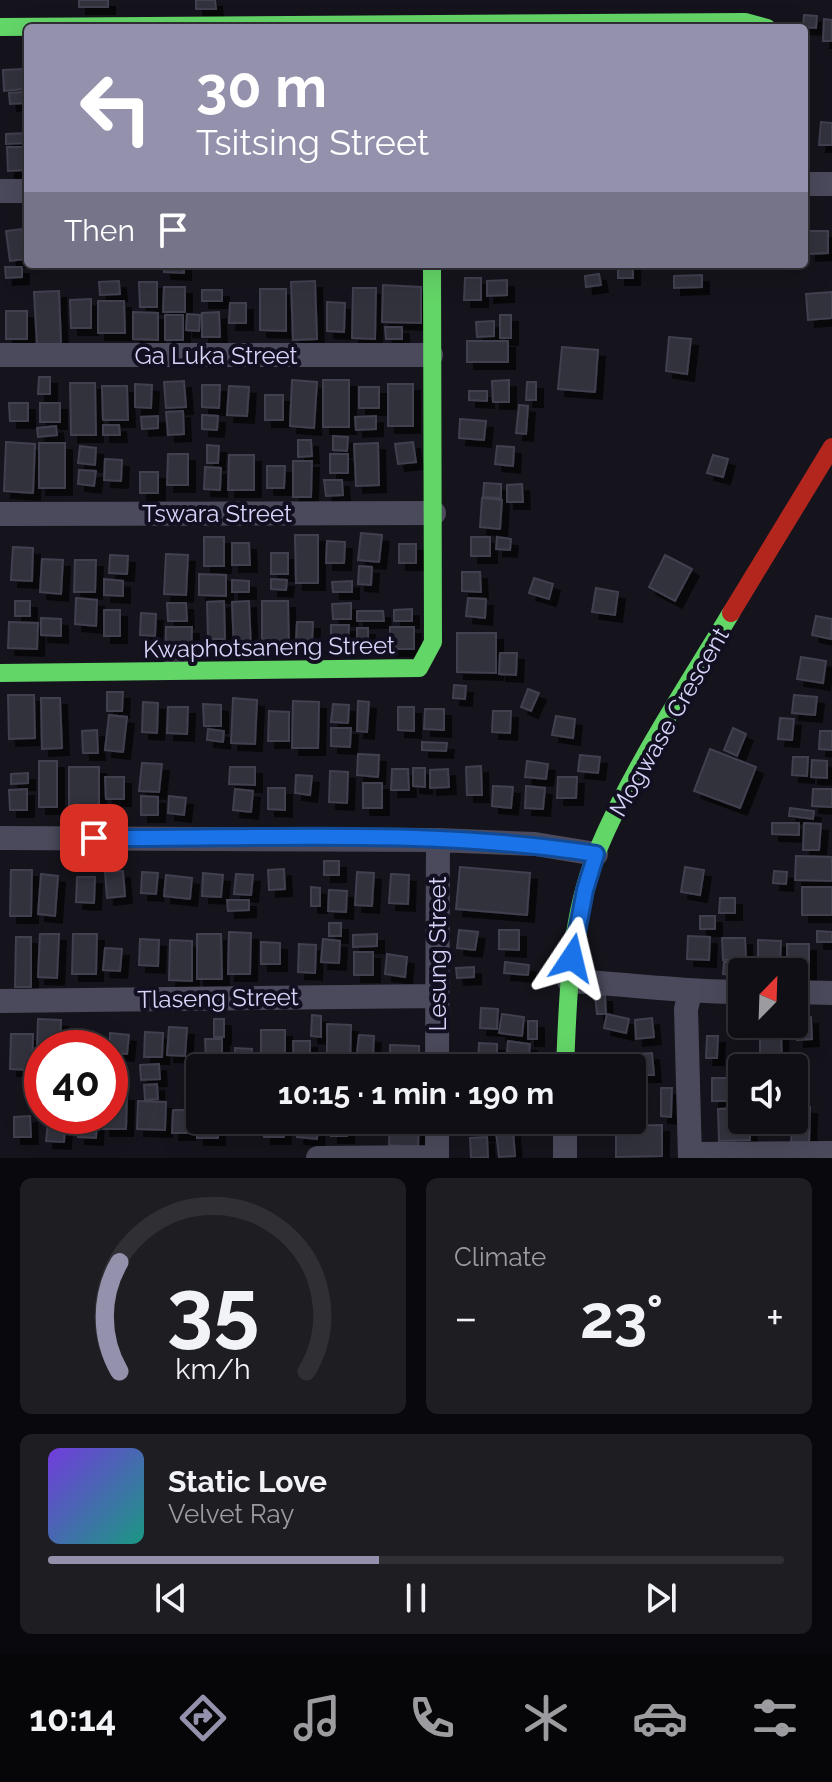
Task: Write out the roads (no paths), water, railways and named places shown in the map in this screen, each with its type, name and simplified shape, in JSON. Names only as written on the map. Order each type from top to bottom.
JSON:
[{"type":"street","points":[[447,24],[752,24]]},
{"type":"street","points":[[0,27],[24,27]]},
{"type":"street","points":[[808,184],[832,184]]},
{"type":"street","points":[[0,191],[24,191]]},
{"type":"street","name":"Kwaphotsaneng Street","points":[[0,673],[419,668],[433,642],[432,268]]},
{"type":"street","name":"Ga Luka Street","points":[[0,355],[431,355]]},
{"type":"street","name":"Mogwase Crescent","points":[[566,1054],[569,981],[575,936],[596,854],[652,745],[832,447]]},
{"type":"street","name":"Tswara Street","points":[[0,514],[434,513]]},
{"type":"street","points":[[0,838],[438,840],[535,844],[596,854]]},
{"type":"street","name":"Lesung Street","points":[[437,1054],[438,840]]},
{"type":"street","points":[[569,981],[666,986],[690,993],[728,992]]},
{"type":"street","points":[[808,992],[832,993]]},
{"type":"street","points":[[690,993],[686,1009],[690,1156],[832,1153]]},
{"type":"street","name":"Tlaseng Street","points":[[0,1001],[437,996]]},
{"type":"street","points":[[318,1158],[437,1158],[437,1134]]},
{"type":"street","points":[[565,1134],[565,1158]]}]
